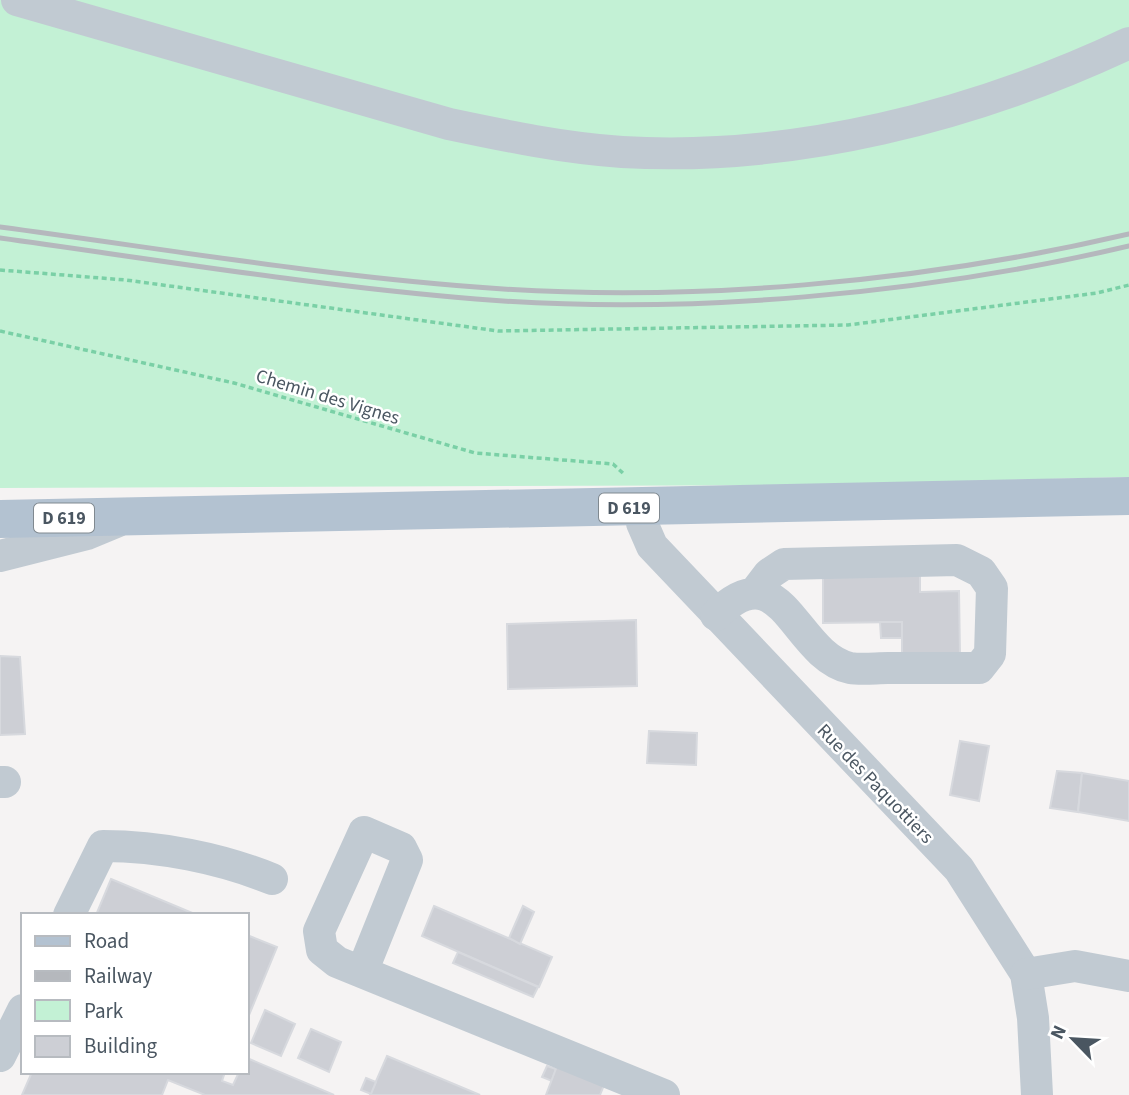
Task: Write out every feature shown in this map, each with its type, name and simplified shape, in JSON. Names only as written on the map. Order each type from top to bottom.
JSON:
[{"type":"main road","name":"D 619","points":[[0,519],[128,518],[636,495],[763,502],[1129,496]]},
{"type":"street","points":[[17,0],[449,124],[513,138],[621,152],[743,149],[879,128],[1009,93],[1058,76],[1129,43]]},
{"type":"street","name":"Rue des Paquottiers","points":[[636,495],[642,523],[652,546],[959,869],[1026,974],[1033,1018],[1037,1095]]},
{"type":"street","points":[[0,556],[88,534],[128,518]]},
{"type":"street","points":[[716,615],[734,597],[756,592],[773,600],[827,656],[852,668],[979,668],[990,654],[992,589],[981,572],[957,560],[784,564],[769,574],[756,592]]},
{"type":"street","points":[[70,913],[103,846],[128,846],[236,864],[272,879]]},
{"type":"street","points":[[1026,974],[1063,967],[1129,976]]},
{"type":"street","points":[[362,972],[664,1095]]},
{"type":"street","points":[[0,1056],[21,1014]]},
{"type":"path","points":[[0,270],[126,280],[498,331],[848,325],[1097,293],[1129,285]]},
{"type":"path","name":"Chemin des Vignes","points":[[0,331],[234,383],[475,453],[613,464],[636,495]]},
{"type":"green space","points":[[0,0],[1129,0],[1129,477],[799,485],[0,488]]},
{"type":"building","points":[[920,572],[920,592],[959,591],[960,656],[902,656],[902,622],[823,623],[823,573]]},
{"type":"building","points":[[636,620],[637,686],[508,689],[507,624]]},
{"type":"building","points":[[880,622],[902,622],[902,638],[881,638]]},
{"type":"building","points":[[0,656],[20,657],[25,734],[0,735]]},
{"type":"building","points":[[649,731],[697,733],[696,765],[647,763]]},
{"type":"building","points":[[960,741],[989,746],[979,801],[950,795]]},
{"type":"building","points":[[1057,771],[1082,773],[1078,812],[1050,808]]},
{"type":"building","points":[[1082,773],[1129,781],[1129,821],[1078,812]]},
{"type":"building","points":[[111,879],[192,913],[97,913]]},
{"type":"building","points":[[434,906],[552,957],[539,987],[422,936]]},
{"type":"building","points":[[523,906],[534,912],[520,944],[509,938]]},
{"type":"building","points":[[248,935],[277,947],[248,1018]]},
{"type":"building","points":[[458,952],[538,987],[533,997],[453,963]]},
{"type":"building","points":[[265,1010],[295,1024],[281,1056],[251,1043]]},
{"type":"building","points":[[311,1029],[341,1042],[329,1072],[298,1058]]},
{"type":"building","points":[[387,1056],[480,1095],[370,1095]]},
{"type":"building","points":[[248,1058],[334,1095],[205,1095],[168,1080],[162,1095],[22,1095],[31,1074],[224,1074],[222,1081],[233,1085],[238,1074],[248,1074]]},
{"type":"building","points":[[547,1066],[556,1069],[552,1081],[542,1077]]},
{"type":"building","points":[[557,1066],[604,1085],[600,1095],[546,1095]]},
{"type":"building","points":[[366,1078],[376,1082],[371,1094],[361,1090]]},
{"type":"railway","points":[[0,227],[416,282],[556,292],[638,293],[804,285],[887,276],[970,265],[1129,234]]},
{"type":"railway","points":[[0,238],[416,294],[556,304],[638,305],[804,297],[888,288],[1051,263],[1129,246]]}]
